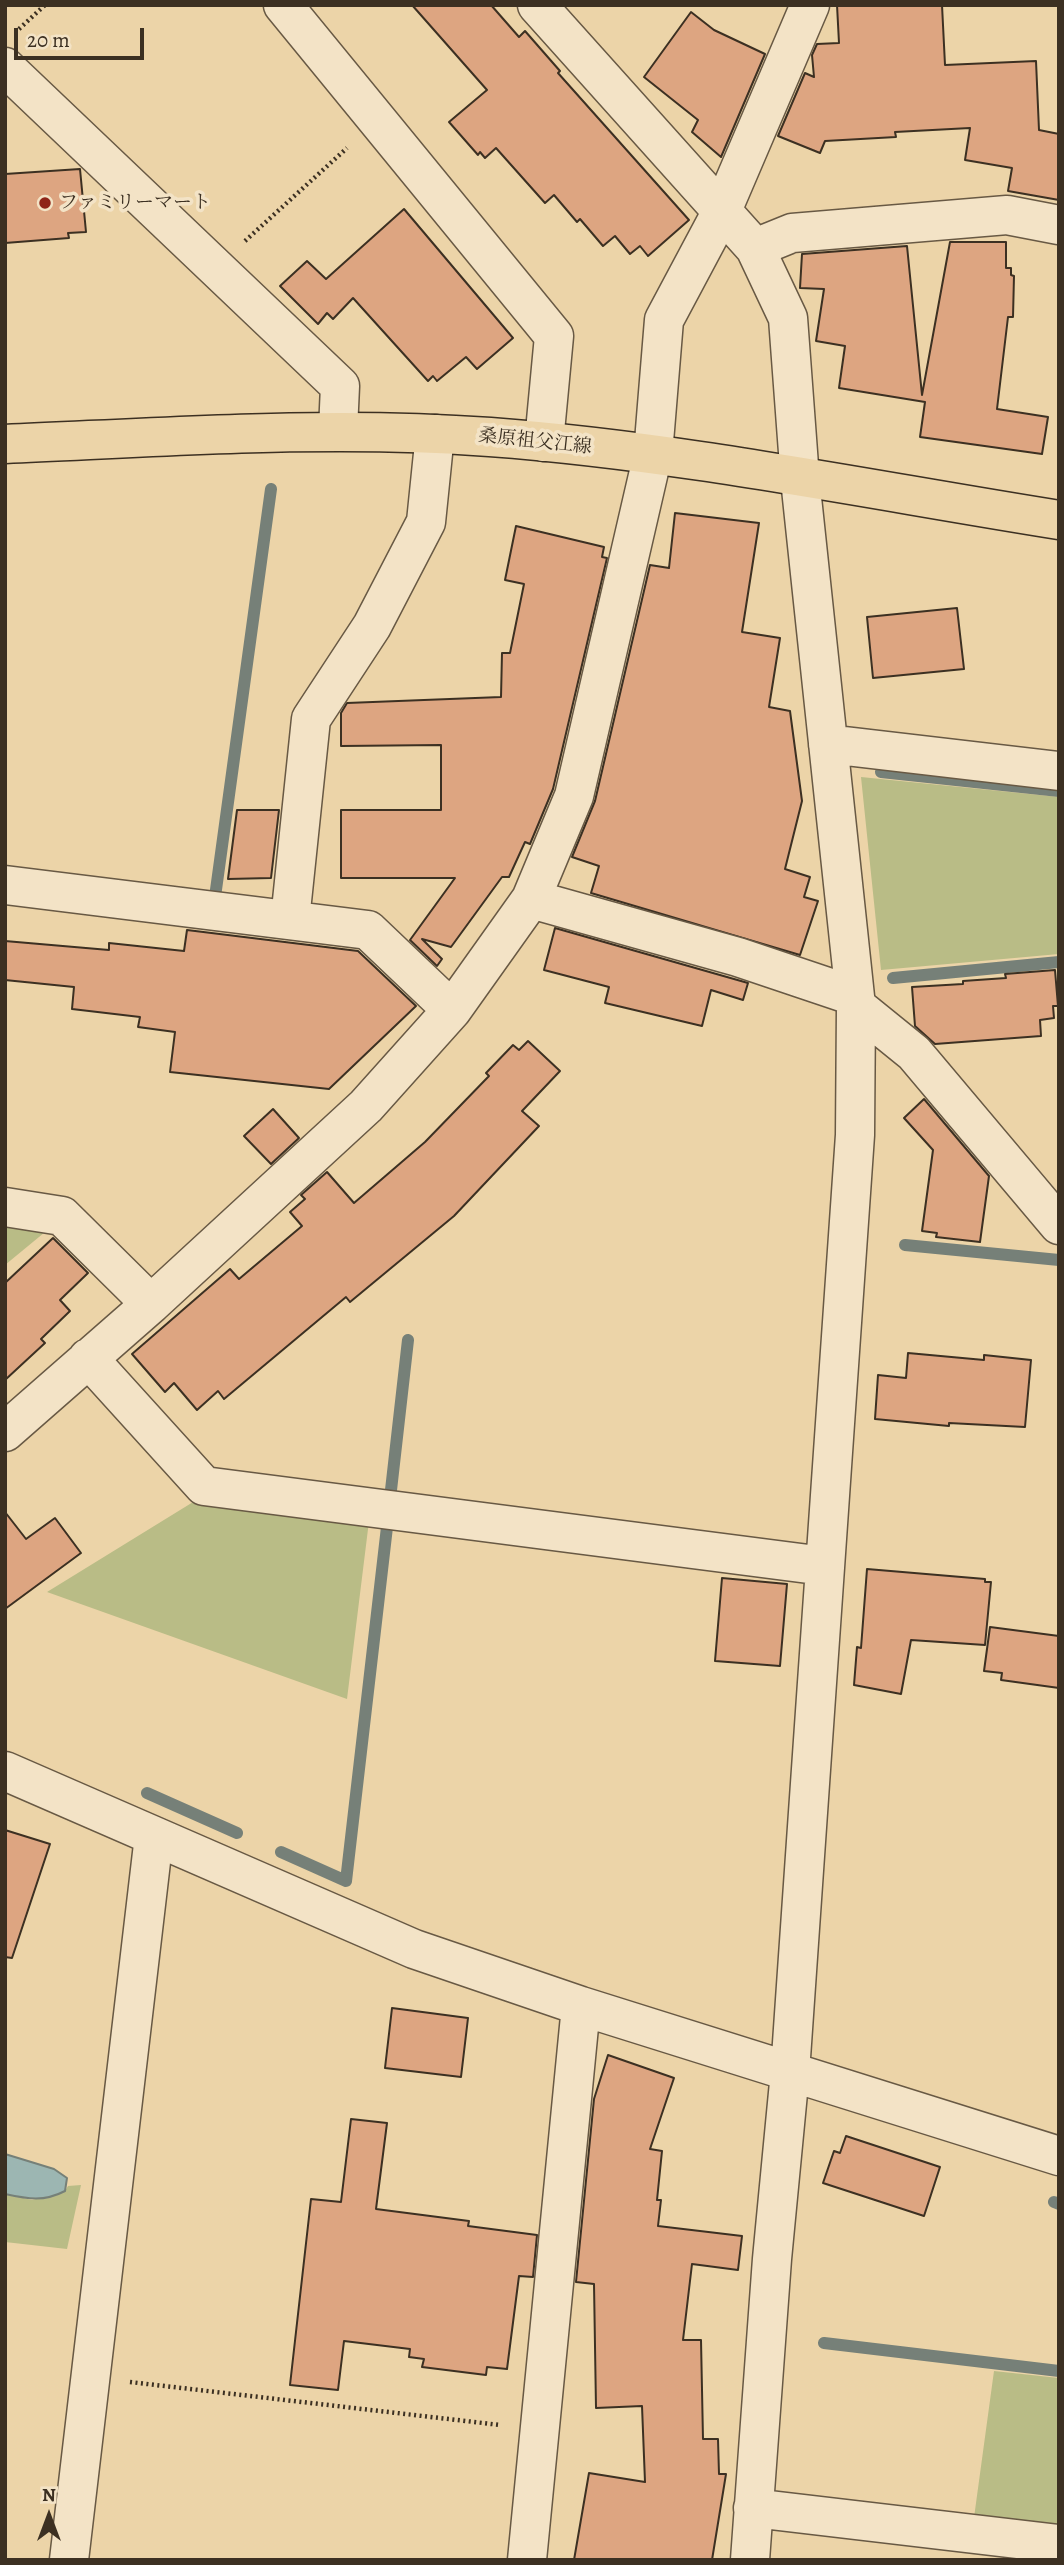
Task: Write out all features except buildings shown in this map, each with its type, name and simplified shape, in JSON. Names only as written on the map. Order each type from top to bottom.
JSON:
[{"type":"main road","name":"桑原祖父江線","points":[[5,444],[338,430],[544,442],[653,454],[1059,520]]},
{"type":"street","points":[[283,5],[554,336],[544,442]]},
{"type":"street","points":[[537,5],[720,213],[755,248],[788,318],[800,479],[855,1001],[855,1135],[790,2072],[750,2560]]},
{"type":"street","points":[[5,1432],[150,1304],[366,1106],[452,1010],[531,899],[574,796],[653,454],[664,320],[720,213],[810,5]]},
{"type":"street","points":[[10,50],[216,268],[340,386],[338,430]]},
{"type":"street","points":[[755,248],[792,233],[1007,215],[1059,225]]},
{"type":"street","points":[[290,920],[311,719],[372,625],[426,523],[435,435]]},
{"type":"street","points":[[828,744],[1059,771]]},
{"type":"street","points":[[5,885],[368,930],[452,1010]]},
{"type":"street","points":[[531,899],[738,957],[855,1001],[914,1054],[1059,1225]]},
{"type":"street","points":[[5,1208],[62,1216],[150,1304]]},
{"type":"street","points":[[88,1358],[204,1486],[824,1566]]},
{"type":"street","points":[[5,1771],[414,1950],[581,2006],[1059,2156]]},
{"type":"street","points":[[69,2560],[154,1836]]},
{"type":"street","points":[[527,2560],[581,2006]]},
{"type":"street","points":[[753,2508],[1059,2544]]},
{"type":"path","points":[[10,50],[46,5]]},
{"type":"path","points":[[216,268],[378,120]]},
{"type":"path","points":[[91,2377],[540,2430]]},
{"type":"green space","points":[[861,777],[1059,797],[1059,954],[881,970]]},
{"type":"green space","points":[[5,1216],[56,1223],[5,1265]]},
{"type":"green space","points":[[198,1499],[369,1521],[347,1699],[47,1592]]},
{"type":"green space","points":[[81,2185],[67,2249],[5,2242],[5,2194],[32,2200],[65,2191],[68,2186]]},
{"type":"green space","points":[[994,2371],[1059,2378],[1059,2535],[973,2525]]},
{"type":"water","points":[[5,2154],[54,2169],[67,2178],[65,2191],[36,2199],[5,2194]]},
{"type":"waterway","points":[[215,897],[271,489]]},
{"type":"waterway","points":[[881,772],[1059,791]]},
{"type":"waterway","points":[[893,978],[1059,962]]},
{"type":"waterway","points":[[905,1245],[1059,1260]]},
{"type":"waterway","points":[[391,1490],[408,1340]]},
{"type":"waterway","points":[[281,1852],[346,1881],[387,1527]]},
{"type":"waterway","points":[[147,1793],[237,1833]]},
{"type":"waterway","points":[[1054,2202],[1059,2204]]},
{"type":"waterway","points":[[824,2343],[1059,2371]]},
{"type":"place","name":"ファミリーマート","points":[[45,203]]}]
